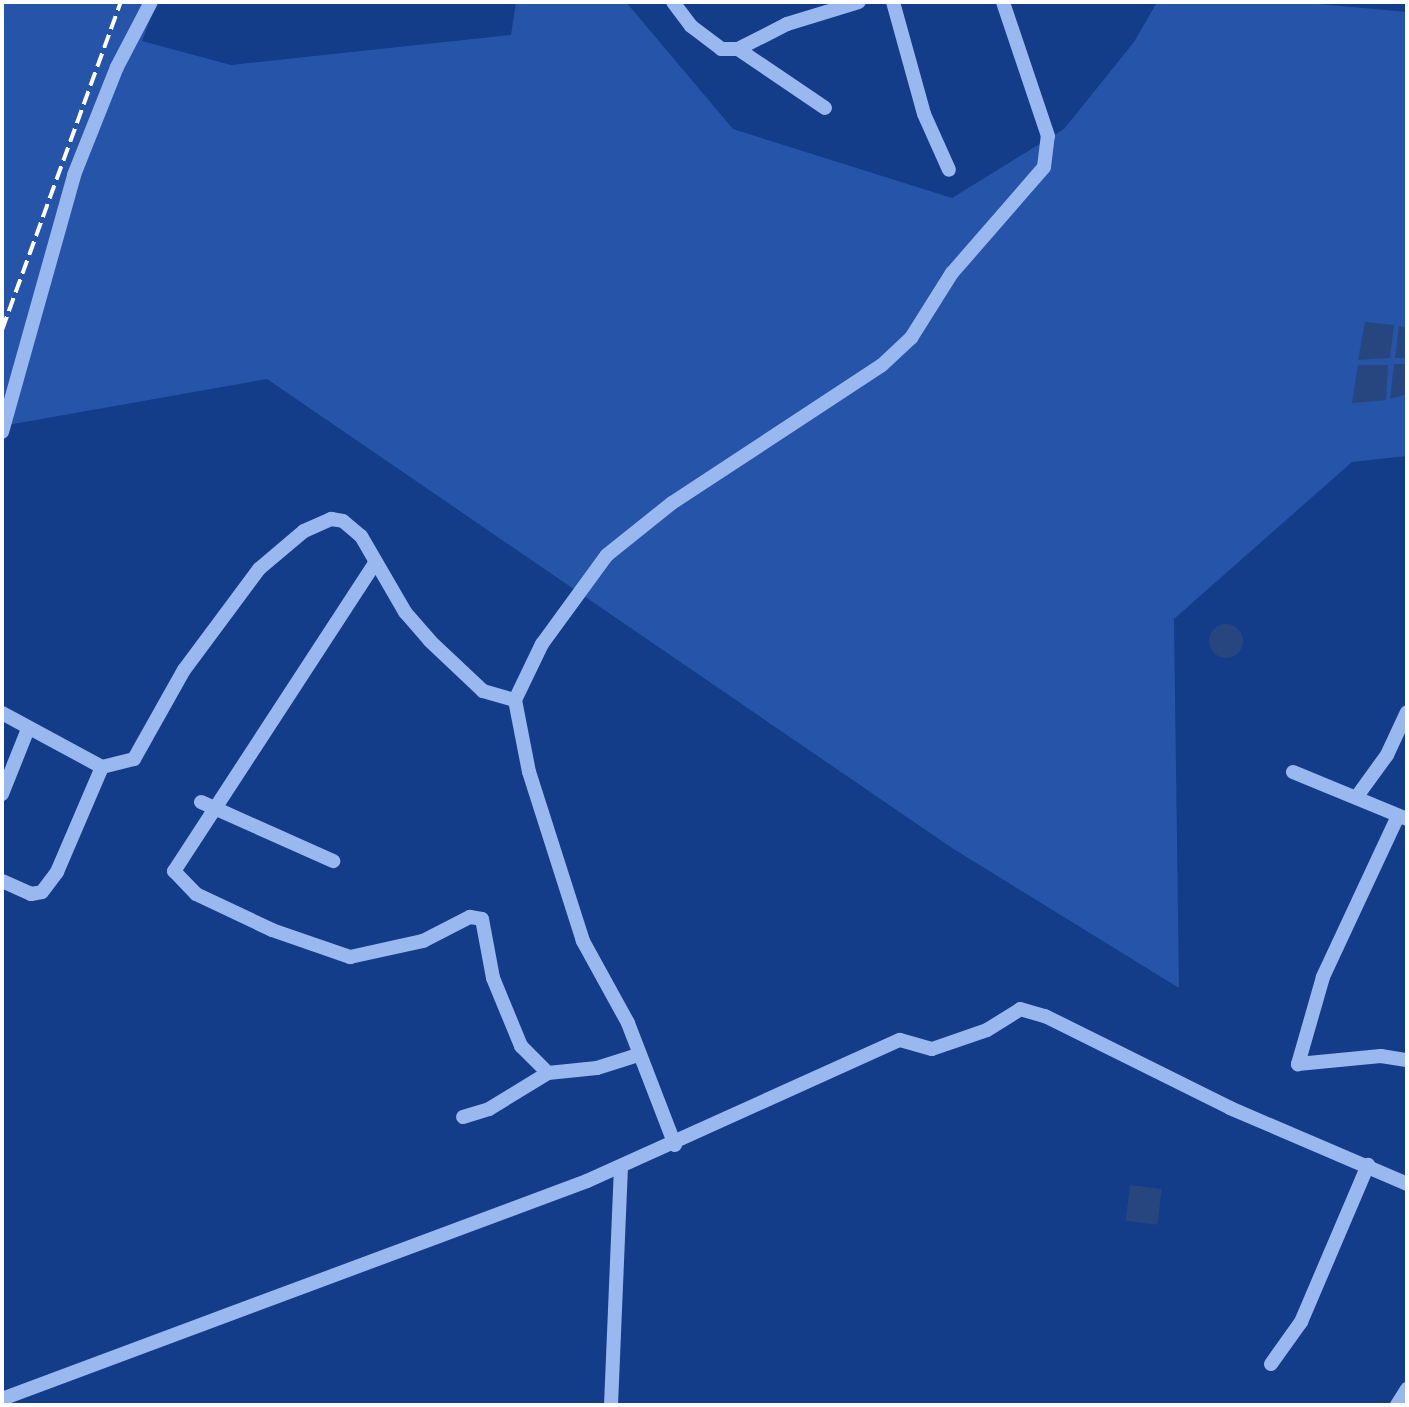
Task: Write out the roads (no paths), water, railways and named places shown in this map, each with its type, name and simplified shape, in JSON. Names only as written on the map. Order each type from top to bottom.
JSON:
[{"type":"street","points":[[2,432],[74,175],[117,67],[151,2]]},
{"type":"street","points":[[673,2],[691,26],[721,49],[738,49],[787,24],[859,2]]},
{"type":"street","points":[[893,2],[924,114],[949,170]]},
{"type":"street","points":[[675,1145],[628,1023],[583,941],[562,883],[529,772],[515,700],[542,644],[607,555],[672,503],[882,365],[911,338],[952,273],[1044,167],[1048,136],[1003,2]]},
{"type":"street","points":[[738,49],[825,108]]},
{"type":"street","points":[[2,713],[102,767],[134,759],[184,670],[249,581],[304,531],[331,519],[343,521],[361,536],[375,563],[430,641],[483,691],[515,700]]},
{"type":"street","points":[[375,563],[208,804],[174,871],[196,894],[272,930],[350,957],[423,941],[470,917],[482,919],[493,978],[521,1046],[548,1073]]},
{"type":"street","points":[[1358,795],[1387,755],[1407,712]]},
{"type":"street","points":[[2,794],[28,729]]},
{"type":"street","points":[[2,881],[31,894],[42,892],[57,872],[102,767]]},
{"type":"street","points":[[1293,772],[1358,795],[1402,818],[1323,977],[1298,1064],[1381,1056],[1407,1060]]},
{"type":"street","points":[[208,804],[333,861]]},
{"type":"street","points":[[2,1399],[621,1167],[900,1040],[932,1049],[987,1030],[1020,1009],[1045,1016],[1230,1108],[1407,1184]]},
{"type":"street","points":[[463,1117],[489,1109],[548,1073],[597,1068],[638,1055]]},
{"type":"street","points":[[1271,1364],[1301,1322],[1368,1165]]},
{"type":"street","points":[[611,1405],[621,1167]]},
{"type":"street","points":[[1397,1405],[1407,1389]]},
{"type":"railway","points":[[2,330],[121,2]]}]
